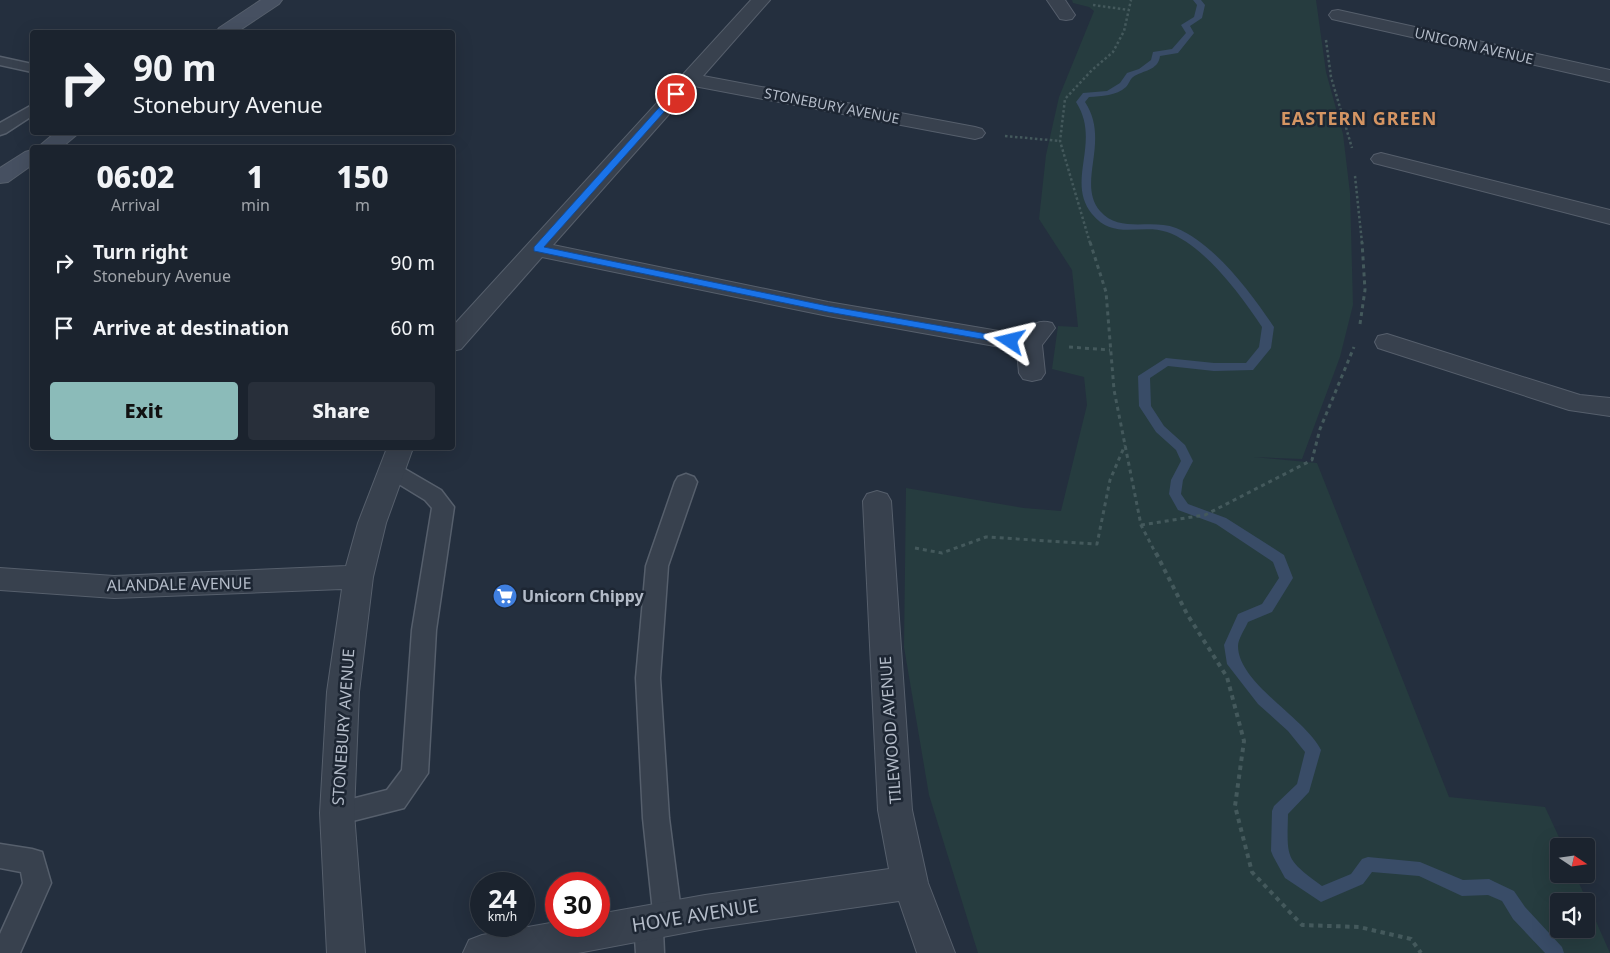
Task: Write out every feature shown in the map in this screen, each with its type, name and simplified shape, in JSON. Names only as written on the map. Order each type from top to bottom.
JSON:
[{"type":"street","points":[[228,30],[272,0]]},
{"type":"street","points":[[455,340],[761,0]]},
{"type":"street","points":[[1054,0],[1066,16]]},
{"type":"street","name":"UNICORN AVENUE","points":[[1338,15],[1610,76]]},
{"type":"street","name":"STONEBURY AVENUE","points":[[689,79],[980,134]]},
{"type":"street","points":[[51,145],[66,135]]},
{"type":"street","points":[[0,177],[30,157]]},
{"type":"street","points":[[1381,159],[1610,217]]},
{"type":"street","points":[[538,249],[828,309],[1036,336],[1032,373]]},
{"type":"street","points":[[1387,342],[1578,404],[1610,407]]},
{"type":"street","name":"STONEBURY AVENUE","points":[[346,953],[337,813],[343,692],[358,577],[372,523],[395,459]]},
{"type":"street","name":"TILEWOOD AVENUE","points":[[877,501],[895,810],[910,883],[936,953]]},
{"type":"street","name":"ALANDALE AVENUE","points":[[0,579],[114,587],[358,577]]},
{"type":"street","name":"HOVE AVENUE","points":[[482,953],[655,931],[910,883]]},
{"type":"lane","points":[[0,61],[30,68]]},
{"type":"lane","points":[[0,130],[30,111]]},
{"type":"lane","points":[[337,813],[395,800],[415,773],[424,630],[443,507],[395,459]]},
{"type":"lane","points":[[655,931],[656,818],[648,678],[657,566],[686,482]]},
{"type":"lane","points":[[0,856],[32,861],[37,883],[6,953]]},
{"type":"path","points":[[1131,0],[1124,31],[1113,52],[1092,70],[1065,99],[1060,141],[1079,210],[1106,292],[1114,390],[1141,526],[1186,614],[1227,677],[1244,740],[1235,806],[1252,872],[1302,925],[1359,927],[1411,939],[1422,953]]},
{"type":"path","points":[[1325,31],[1331,77],[1353,152]]},
{"type":"path","points":[[980,134],[1060,141]]},
{"type":"path","points":[[1355,172],[1362,242],[1364,290],[1360,326]]},
{"type":"path","points":[[1141,526],[1205,515],[1312,460],[1320,429],[1356,343]]},
{"type":"path","points":[[878,539],[942,553],[986,537],[1097,544],[1110,480],[1126,445]]},
{"type":"green space","points":[[1072,0],[1316,0],[1326,72],[1343,134],[1350,193],[1353,305],[1340,357],[1302,459],[1253,457],[1317,463],[1449,797],[1545,807],[1559,838],[1550,838],[1550,883],[1579,883],[1583,893],[1550,893],[1550,938],[1595,938],[1595,919],[1610,953],[978,953],[929,795],[904,647],[906,488],[1024,508],[1061,511],[1087,405],[1084,377],[1052,369],[1058,326],[1078,327],[1072,270],[1039,219],[1046,155],[1059,97],[1094,11],[1089,7],[1073,3]]},
{"type":"waterway","points":[[1197,0],[1201,5],[1198,18],[1185,25],[1190,33],[1175,51],[1156,54],[1155,61],[1142,71],[1130,75],[1123,85],[1109,93],[1086,95],[1080,102],[1086,110],[1092,136],[1086,187],[1087,195],[1095,212],[1107,222],[1126,228],[1161,227],[1172,230],[1199,247],[1238,287],[1268,327],[1265,348],[1249,367],[1214,367],[1166,362],[1144,376],[1145,406],[1160,429],[1181,448],[1187,461],[1177,480],[1175,494],[1183,507],[1221,521],[1279,559],[1286,578],[1267,608],[1243,618],[1231,645],[1234,664],[1263,700],[1293,727],[1313,750],[1304,787],[1280,811],[1279,851],[1291,873],[1321,894],[1357,879],[1368,864],[1420,869],[1462,888],[1489,887],[1508,896],[1519,913],[1556,953]]},
{"type":"place","name":"Unicorn Chippy","points":[[505,596]]},
{"type":"district","name":"EASTERN GREEN","points":[[1359,119]]},
{"type":"route","points":[[676,94],[538,249],[828,309],[1010,341]]}]
